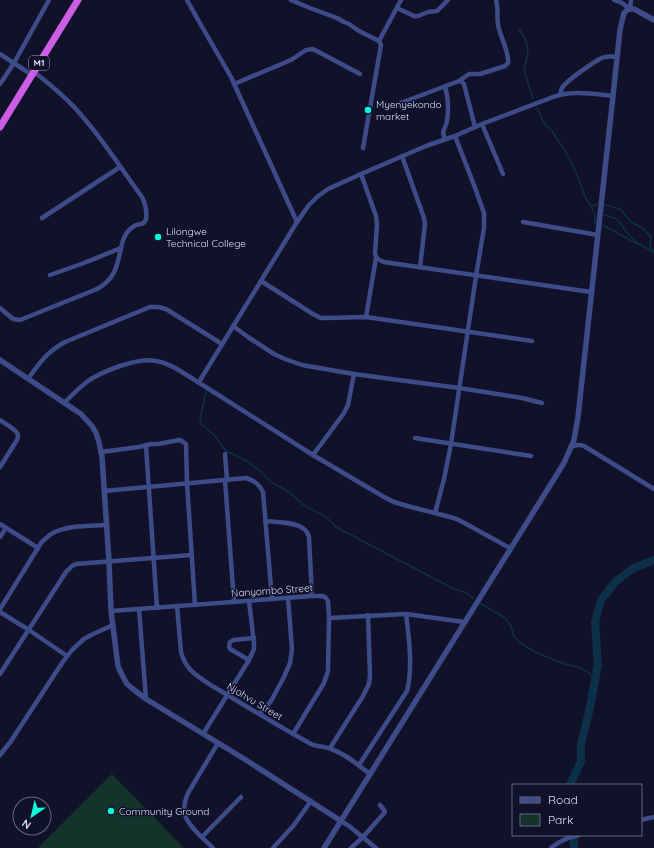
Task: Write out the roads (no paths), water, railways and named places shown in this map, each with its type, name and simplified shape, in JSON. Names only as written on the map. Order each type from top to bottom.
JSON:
[{"type":"highway","name":"M1","points":[[0,127],[78,0]]},
{"type":"street","points":[[0,84],[14,63],[49,0]]},
{"type":"street","points":[[187,0],[234,84],[297,222]]},
{"type":"street","points":[[291,0],[349,24],[379,41],[381,45],[363,148]]},
{"type":"street","points":[[379,41],[401,0]]},
{"type":"street","points":[[397,8],[414,16],[418,16],[428,12],[437,11],[448,0]]},
{"type":"street","points":[[384,104],[398,104],[459,81],[469,74],[480,74],[504,66],[508,63],[508,56],[498,24],[496,0]]},
{"type":"street","points":[[614,0],[654,20]]},
{"type":"street","points":[[324,848],[564,463],[571,447],[578,417],[617,57],[624,13],[630,9],[632,0]]},
{"type":"street","points":[[234,84],[291,60],[306,50],[313,49],[360,74]]},
{"type":"street","points":[[0,54],[51,84],[81,115],[107,147],[142,197],[145,206],[146,219],[143,224],[137,225],[127,233],[124,238],[114,274],[107,282],[97,289],[20,320],[13,319],[0,308]]},
{"type":"street","points":[[560,94],[562,88],[568,82],[594,63],[604,57],[617,57]]},
{"type":"street","points":[[459,81],[464,84],[475,127]]},
{"type":"street","points":[[445,86],[448,97],[446,122],[443,131],[445,139]]},
{"type":"street","points":[[199,382],[297,222],[318,196],[328,189],[426,146],[560,94],[580,92],[613,96]]},
{"type":"street","points":[[482,124],[503,174]]},
{"type":"street","points":[[435,512],[444,479],[451,444],[484,228],[484,213],[455,136]]},
{"type":"street","points":[[402,156],[425,224],[420,267]]},
{"type":"street","points":[[42,218],[120,166]]},
{"type":"street","points":[[361,174],[376,216],[377,226],[374,249],[376,258],[366,317]]},
{"type":"street","points":[[522,222],[598,236]]},
{"type":"street","points":[[50,275],[122,248]]},
{"type":"street","points":[[376,258],[384,262],[592,292]]},
{"type":"street","points":[[261,281],[317,316],[326,318],[366,317],[532,341]]},
{"type":"street","points":[[28,379],[42,359],[58,345],[150,307],[166,309],[222,344]]},
{"type":"street","points":[[233,326],[274,354],[302,365],[354,374],[460,388],[522,398],[542,403]]},
{"type":"street","points":[[0,360],[81,414],[96,433],[101,452],[113,625],[118,666],[127,684],[146,699],[246,760],[349,826],[376,848]]},
{"type":"street","points":[[65,402],[95,377],[124,365],[140,361],[154,360],[164,363],[199,382],[313,455],[394,502],[435,512],[462,521],[510,548]]},
{"type":"street","points":[[313,455],[344,413],[348,405],[354,374]]},
{"type":"street","points":[[0,420],[17,432],[18,436],[0,467]]},
{"type":"street","points":[[415,438],[531,456]]},
{"type":"street","points":[[101,452],[179,440],[186,444],[191,555],[195,605]]},
{"type":"street","points":[[571,447],[577,445],[584,446],[654,489]]},
{"type":"street","points":[[146,446],[157,608]]},
{"type":"street","points":[[225,454],[234,602]]},
{"type":"street","points":[[104,491],[246,478],[257,483],[263,492],[272,599]]},
{"type":"street","points":[[265,521],[296,525],[303,528],[308,533],[312,596]]},
{"type":"street","points":[[0,524],[38,548]]},
{"type":"street","points":[[67,656],[0,611],[45,539],[53,533],[68,528],[106,525]]},
{"type":"street","points":[[0,537],[6,528]]},
{"type":"street","points":[[0,674],[69,568],[76,564],[191,555]]},
{"type":"street","name":"Nanyombo Street","points":[[112,611],[322,596],[328,601],[329,618]]},
{"type":"street","points":[[260,714],[271,701],[290,663],[292,649],[288,598]]},
{"type":"street","points":[[203,734],[249,660],[254,649],[249,601]]},
{"type":"street","name":"Njohvu Street","points":[[177,606],[181,652],[186,665],[196,675],[293,734],[314,745],[330,748],[338,752],[370,774]]},
{"type":"street","points":[[138,609],[146,699]]},
{"type":"street","points":[[293,734],[327,677],[329,665],[329,618],[406,614],[464,622]]},
{"type":"street","points":[[359,765],[407,691],[410,667],[406,614]]},
{"type":"street","points":[[330,748],[369,684],[368,615]]},
{"type":"street","points":[[0,755],[72,650],[84,639],[97,631],[113,625]]},
{"type":"street","points":[[249,660],[228,647],[230,642],[233,640],[254,638]]},
{"type":"street","points":[[214,848],[189,822],[185,815],[184,808],[188,793],[218,743]]},
{"type":"street","points":[[202,837],[241,798]]},
{"type":"street","points":[[273,848],[294,825],[311,801]]},
{"type":"street","points":[[351,848],[385,812],[380,805]]},
{"type":"street","points":[[642,820],[654,816]]},
{"type":"street","points":[[551,848],[558,842],[576,836]]},
{"type":"waterway","points":[[519,29],[526,40],[528,53],[524,70],[533,99]]},
{"type":"waterway","points":[[537,108],[545,125],[552,131],[567,154],[576,172],[586,199],[591,206],[597,205]]},
{"type":"waterway","points":[[605,205],[620,209],[631,222],[642,228],[651,237],[650,243],[654,252]]},
{"type":"waterway","points":[[591,206],[595,215],[595,224]]},
{"type":"waterway","points":[[604,215],[617,219],[629,235],[639,244],[652,251]]},
{"type":"waterway","points":[[602,225],[638,244]]},
{"type":"waterway","points":[[206,392],[200,419],[201,424],[215,436],[226,451],[247,461],[271,482],[289,492],[305,506],[326,517],[336,527],[452,588],[467,593],[473,598]]},
{"type":"waterway","points":[[570,784],[581,761],[581,744],[598,664],[595,622],[601,600],[616,581],[634,568],[654,560]]},
{"type":"waterway","points":[[480,603],[505,618],[511,626],[514,637],[522,644],[537,653],[565,664],[578,667],[588,672],[595,680]]},
{"type":"waterway","points":[[574,839],[574,848]]},
{"type":"place","name":"Myenyekondo market","points":[[368,110]]},
{"type":"place","name":"Lilongwe Technical College","points":[[158,237]]},
{"type":"place","name":"Community Ground","points":[[111,811]]}]
